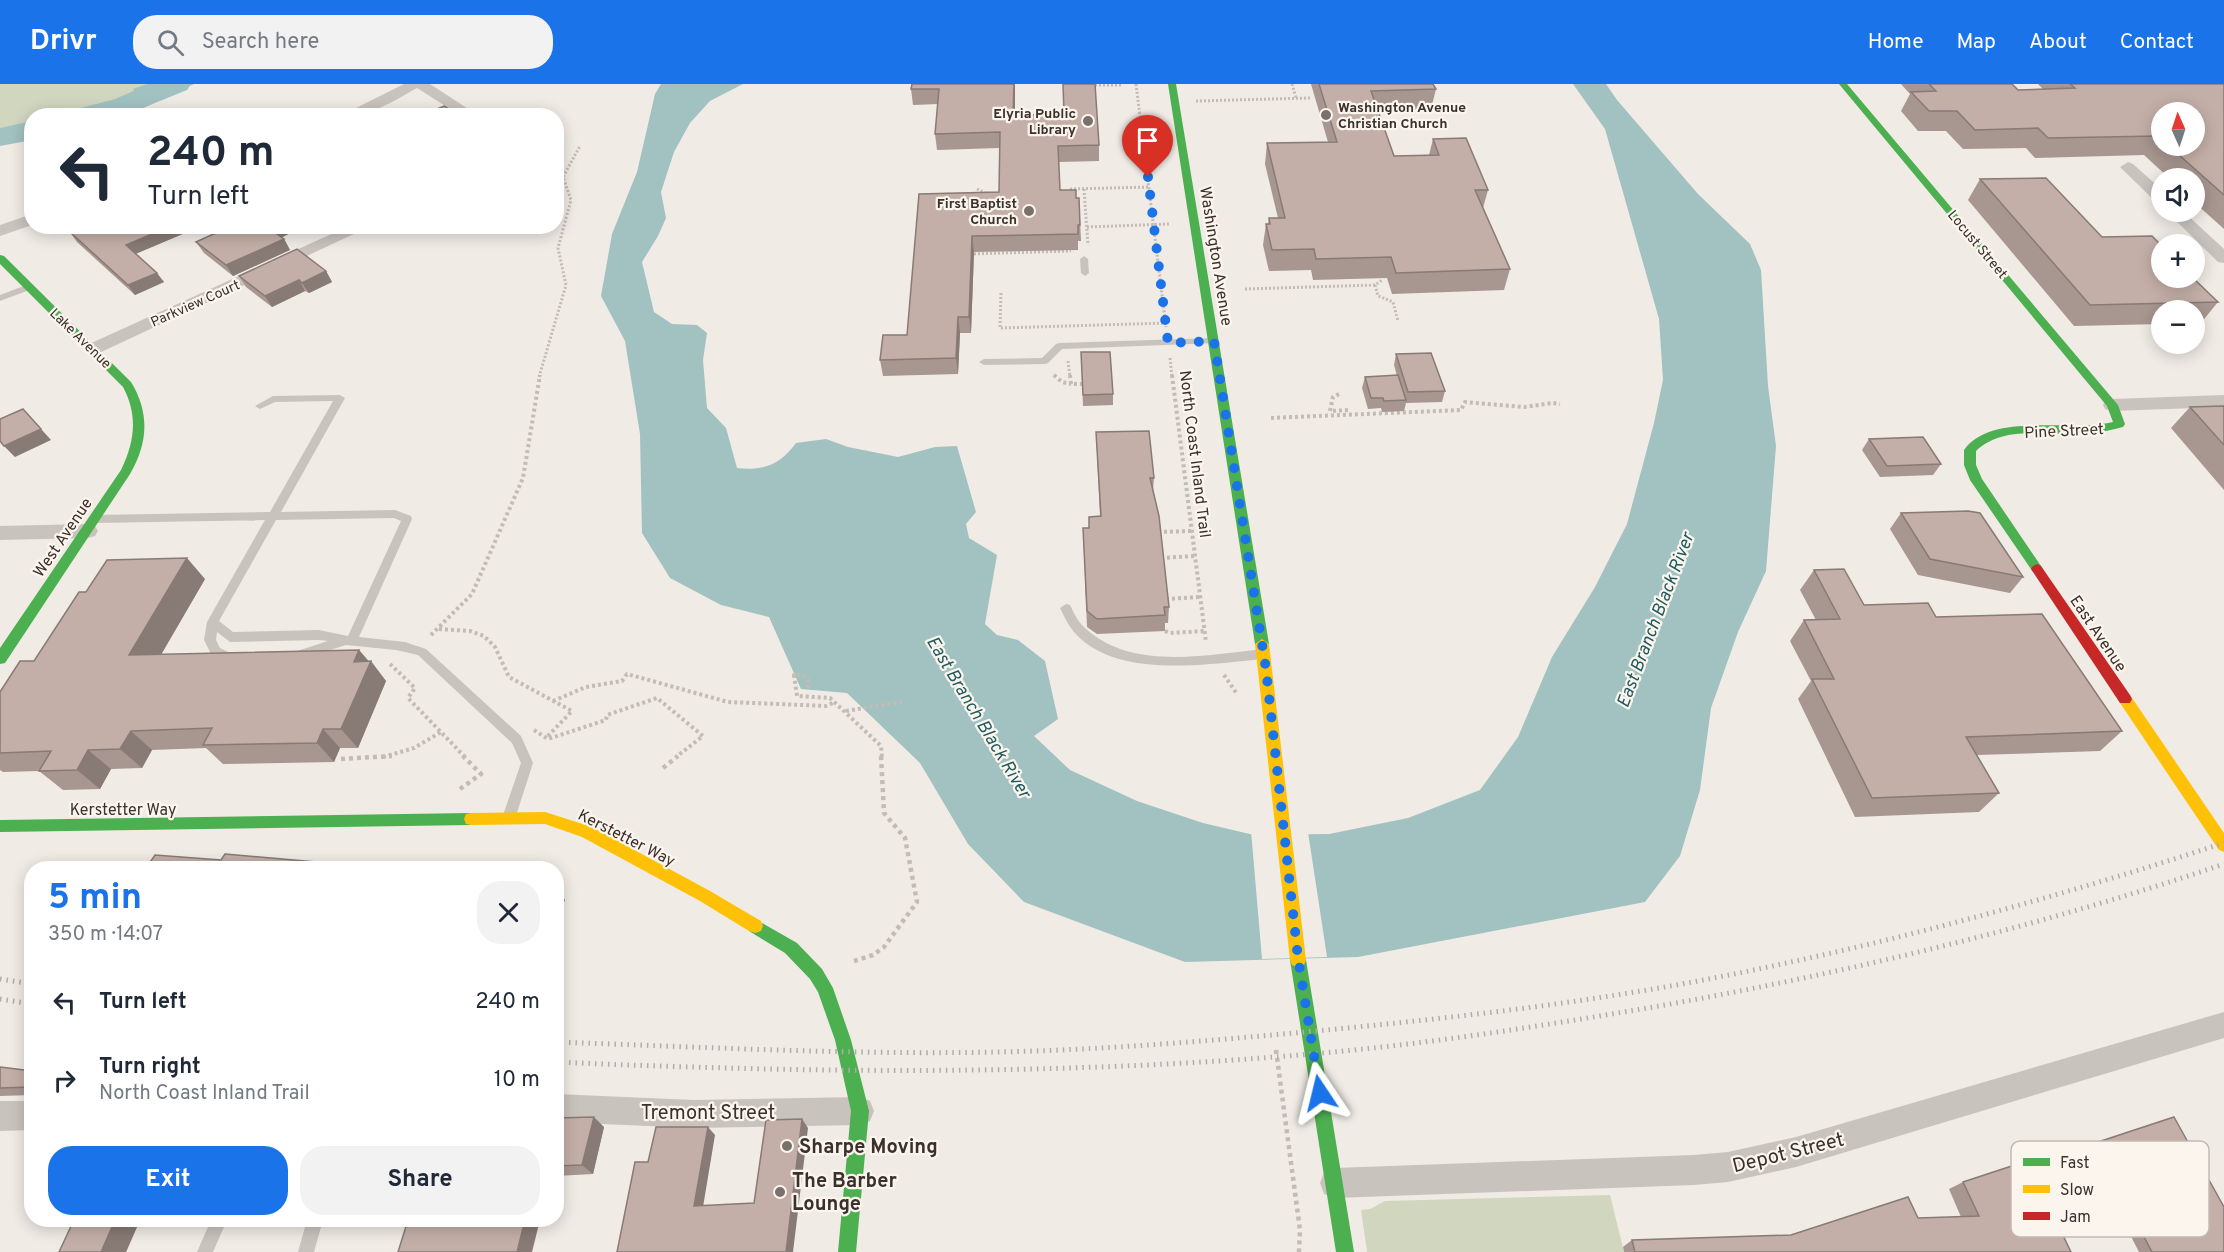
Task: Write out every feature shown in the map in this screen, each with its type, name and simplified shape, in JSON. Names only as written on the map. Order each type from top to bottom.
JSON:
[{"type":"street","points":[[368,108],[414,84]]},
{"type":"street","points":[[420,84],[459,108]]},
{"type":"street","name":"Washington Avenue","points":[[1172,84],[1264,654],[1298,958],[1345,1252]]},
{"type":"street","name":"Locust Street","points":[[1843,84],[2112,405]]},
{"type":"street","points":[[2128,167],[2151,189]]},
{"type":"street","points":[[0,231],[24,222]]},
{"type":"street","points":[[2186,222],[2224,258]]},
{"type":"street","name":"Parkview Court","points":[[93,349],[345,234]]},
{"type":"street","name":"Lake Avenue","points":[[0,258],[117,372],[135,397],[141,415],[141,429]]},
{"type":"street","name":"Pine Street","points":[[1984,438],[2005,432],[2103,430],[2120,424],[2112,405],[2224,401]]},
{"type":"street","name":"West Avenue","points":[[0,659],[134,457],[141,429]]},
{"type":"street","name":"East Avenue","points":[[1984,438],[1970,450],[1970,465],[1976,480],[2224,844]]},
{"type":"street","points":[[0,533],[91,525]]},
{"type":"street","name":"Kerstetter Way","points":[[0,826],[124,826],[545,818],[587,832],[705,896],[791,948],[811,967],[825,988],[843,1040],[860,1111],[847,1252]]},
{"type":"street","name":"Depot Street","points":[[1335,1183],[1728,1167],[1796,1152],[2224,1025]]},
{"type":"street","name":"Tremont Street","points":[[564,1108],[694,1114],[860,1111]]},
{"type":"street","points":[[0,1116],[24,1115]]},
{"type":"lane","points":[[1085,273],[1086,255]]},
{"type":"lane","points":[[0,298],[29,287]]},
{"type":"lane","points":[[984,362],[1045,361],[1059,346],[1214,341]]},
{"type":"lane","points":[[243,659],[232,659],[215,651],[210,640],[213,622],[340,398],[273,399],[260,406]]},
{"type":"lane","points":[[91,525],[274,516],[395,514],[407,519],[351,641]]},
{"type":"lane","points":[[1066,608],[1079,630],[1092,642],[1136,658],[1177,662],[1264,654]]},
{"type":"lane","points":[[213,622],[230,637],[319,635],[383,646],[407,646],[422,652],[517,740],[527,763],[509,818]]},
{"type":"lane","points":[[277,658],[288,658],[326,645],[351,641]]},
{"type":"lane","points":[[205,1252],[216,1227]]},
{"type":"lane","points":[[306,1252],[313,1227]]},
{"type":"path","name":"North Coast Inland Trail","points":[[1136,84],[1204,631],[1214,658],[1240,699]]},
{"type":"path","points":[[1292,84],[1296,98]]},
{"type":"path","points":[[1095,85],[1122,85]]},
{"type":"path","points":[[1190,101],[1310,98]]},
{"type":"path","points":[[564,175],[580,146]]},
{"type":"path","points":[[564,180],[571,200],[564,226]]},
{"type":"path","points":[[1070,189],[1149,187]]},
{"type":"path","points":[[978,195],[977,189],[996,197]]},
{"type":"path","points":[[1084,189],[1087,227],[1086,255]]},
{"type":"path","points":[[1074,204],[1085,204]]},
{"type":"path","points":[[1087,227],[1174,224]]},
{"type":"path","points":[[431,635],[472,594],[523,478],[540,373],[566,285],[558,248],[562,234]]},
{"type":"path","points":[[965,254],[1077,251]]},
{"type":"path","points":[[1245,289],[1375,285],[1382,280]]},
{"type":"path","points":[[1375,285],[1378,296],[1393,302],[1398,321]]},
{"type":"path","points":[[1001,292],[1000,328],[1166,323]]},
{"type":"path","points":[[1065,358],[1070,364],[1071,384]]},
{"type":"path","points":[[1062,372],[1070,372]]},
{"type":"path","points":[[1058,380],[1071,384],[1082,384]]},
{"type":"path","points":[[1329,413],[1333,397],[1339,394]]},
{"type":"path","points":[[1329,413],[1461,410],[1465,402],[1520,407],[1537,407],[1550,401],[1560,404]]},
{"type":"path","points":[[1271,418],[1350,410]]},
{"type":"path","points":[[1158,532],[1192,531]]},
{"type":"path","points":[[1161,558],[1195,556]]},
{"type":"path","points":[[1166,598],[1200,597]]},
{"type":"path","points":[[439,629],[469,630],[478,633],[495,646],[504,672],[509,677],[573,711],[546,738]]},
{"type":"path","points":[[1165,631],[1170,633],[1204,631]]},
{"type":"path","points":[[422,632],[439,640]]},
{"type":"path","points":[[390,664],[415,687],[408,698],[481,774],[454,793]]},
{"type":"path","points":[[553,701],[586,687],[622,681],[627,674],[728,702],[826,706],[835,702]]},
{"type":"path","points":[[808,688],[808,681],[803,675],[794,675],[797,696],[826,696],[882,746],[884,813],[905,838],[917,902],[884,947],[873,955],[854,961]]},
{"type":"path","points":[[532,728],[546,738],[558,737],[606,720],[607,715],[657,698],[703,736],[663,768]]},
{"type":"path","points":[[845,711],[902,702]]},
{"type":"path","points":[[341,759],[389,758],[410,752],[441,732]]},
{"type":"path","points":[[1275,1042],[1300,1230],[1299,1252]]},
{"type":"green space","points":[[0,84],[176,84],[115,108],[24,108],[24,132],[0,137]]},
{"type":"green space","points":[[1610,1195],[1624,1252],[1367,1252],[1361,1210],[1370,1209],[1385,1201]]},
{"type":"water","points":[[147,84],[194,84],[143,108],[133,89]]},
{"type":"water","name":"East Branch Black River","points":[[661,84],[743,84],[710,101],[690,123],[674,152],[661,192],[666,218],[642,262],[654,312],[672,324],[697,325],[707,333],[703,360],[707,408],[726,428],[737,468],[746,469],[770,465],[784,457],[796,443],[826,439],[848,447],[898,457],[935,447],[957,446],[976,512],[966,524],[969,538],[997,555],[985,624],[997,635],[1018,640],[1045,661],[1058,719],[1034,736],[1070,770],[1137,801],[1203,823],[1254,835],[1329,834],[1408,818],[1480,790],[1518,737],[1552,657],[1595,587],[1627,524],[1663,380],[1659,319],[1605,129],[1573,84],[1606,84],[1617,100],[1698,194],[1750,244],[1761,270],[1768,386],[1776,446],[1766,571],[1738,632],[1711,708],[1700,790],[1680,856],[1645,902],[1358,957],[1185,962],[1024,902],[968,844],[920,763],[847,693],[801,689],[769,617],[721,605],[670,578],[642,533],[640,434],[625,341],[601,296],[612,234],[637,172],[655,94]]},
{"type":"pier","points":[[1251,831],[1308,832],[1327,957],[1262,959]]},
{"type":"building","points":[[912,84],[1014,84],[1013,115],[1064,114],[1063,84],[1095,84],[1099,145],[1058,146],[1060,190],[1076,190],[1076,198],[1079,198],[1078,234],[972,236],[969,317],[958,317],[956,358],[880,360],[883,335],[907,335],[919,194],[999,192],[1000,132],[935,134],[939,89],[911,89]]},
{"type":"building","points":[[1319,84],[1433,84],[1436,89],[1371,91],[1394,156],[1439,155],[1433,139],[1466,138],[1488,190],[1475,190],[1510,269],[1396,273],[1391,257],[1316,259],[1314,249],[1272,250],[1266,224],[1270,224],[1269,218],[1285,218],[1267,143],[1337,142]]},
{"type":"building","points":[[1929,84],[2012,84],[2018,90],[2075,88],[2070,84],[2224,84],[2224,195],[2205,178],[2205,168],[2194,168],[2180,156],[2205,156],[2205,102],[2151,102],[2151,136],[2048,138],[2038,128],[1975,130],[1957,111],[1929,111],[1911,92],[1936,91]]},
{"type":"building","points":[[2046,178],[2102,237],[2151,236],[2151,288],[2203,288],[2218,302],[2151,300],[2151,304],[2090,305],[1980,179]]},
{"type":"building","points":[[72,234],[152,234],[126,245],[157,273],[128,285]]},
{"type":"building","points":[[214,234],[277,234],[284,239],[226,265],[196,242]]},
{"type":"building","points":[[297,249],[326,271],[302,283],[299,280],[265,296],[239,276]]},
{"type":"building","points":[[1081,352],[1110,352],[1113,394],[1083,395]]},
{"type":"building","points":[[1431,353],[1445,391],[1408,392],[1396,354]]},
{"type":"building","points":[[1398,375],[1406,400],[1384,401],[1383,398],[1371,398],[1365,377]]},
{"type":"building","points":[[2224,406],[2224,445],[2190,407]]},
{"type":"building","points":[[23,409],[41,429],[4,446],[0,441],[0,419]]},
{"type":"building","points":[[1149,431],[1154,478],[1150,478],[1159,516],[1169,607],[1164,607],[1165,615],[1097,619],[1087,611],[1083,528],[1089,528],[1089,517],[1101,516],[1096,432]]},
{"type":"building","points":[[1923,437],[1941,464],[1887,466],[1869,439]]},
{"type":"building","points":[[1968,511],[1980,513],[2023,577],[1930,559],[1901,513]]},
{"type":"building","points":[[187,558],[129,655],[359,650],[354,662],[371,661],[341,729],[323,729],[317,743],[203,745],[212,728],[131,731],[120,749],[88,750],[77,770],[39,771],[51,751],[0,753],[0,692],[20,661],[34,661],[79,592],[86,592],[107,560]]},
{"type":"building","points":[[1844,569],[1864,605],[1928,603],[1936,617],[2042,614],[2122,731],[1966,737],[1999,793],[1872,798],[1812,679],[1834,679],[1804,620],[1840,619],[1814,570]]},
{"type":"building","points":[[225,854],[304,861],[151,861],[155,855],[221,860]]},
{"type":"building","points":[[0,1067],[24,1070],[24,1087],[0,1088]]},
{"type":"building","points":[[594,1117],[582,1165],[564,1166],[564,1118]]},
{"type":"building","points":[[2174,1117],[2187,1141],[2101,1141]]},
{"type":"building","points":[[802,1119],[786,1252],[617,1252],[635,1162],[648,1162],[656,1127],[708,1127],[694,1206],[754,1203],[766,1120]]},
{"type":"building","points":[[2011,1166],[2011,1237],[2064,1237],[2071,1252],[1635,1252],[1632,1240],[1791,1235],[1908,1197],[1918,1218],[1979,1216],[1963,1182]]},
{"type":"building","points":[[2209,1180],[2224,1207],[2224,1252],[2152,1252],[2144,1237],[2209,1237]]},
{"type":"building","points":[[71,1227],[112,1227],[101,1252],[59,1252]]},
{"type":"building","points":[[406,1227],[523,1227],[517,1252],[398,1252]]},
{"type":"waterway","points":[[116,108],[176,84]]},
{"type":"waterway","points":[[0,137],[24,132]]},
{"type":"railway","points":[[564,1042],[832,1051],[943,1053],[1035,1051],[1220,1039],[1489,1013],[1682,984],[1819,956],[2023,904],[2224,843]]},
{"type":"railway","points":[[564,1062],[839,1070],[1028,1069],[1217,1061],[1400,1045],[1665,1005],[1877,962],[2017,927],[2224,864]]},
{"type":"railway","points":[[0,979],[24,983]]},
{"type":"railway","points":[[0,999],[24,1003]]},
{"type":"traffic: fast","points":[[1172,84],[1262,644]]},
{"type":"traffic: fast","points":[[1843,84],[2112,405],[2119,424],[2086,430],[2031,430],[1998,433],[1984,438],[1970,450],[1970,465],[1976,480],[2037,569]]},
{"type":"traffic: fast","points":[[0,258],[127,385],[137,406],[140,428],[136,449],[126,471],[0,659]]},
{"type":"traffic: fast","points":[[0,826],[471,819]]},
{"type":"traffic: fast","points":[[755,926],[791,948],[816,974],[825,988],[843,1040],[860,1111],[847,1252]]},
{"type":"traffic: fast","points":[[1298,960],[1345,1252]]},
{"type":"traffic: slow","points":[[1262,644],[1298,960]]},
{"type":"traffic: slow","points":[[2125,699],[2224,845]]},
{"type":"traffic: slow","points":[[471,819],[545,818],[587,832],[755,926]]},
{"type":"traffic: jam","points":[[2037,569],[2125,699]]},
{"type":"place","name":"Washington Avenue Christian Church","points":[[1326,115]]},
{"type":"place","name":"Elyria Public Library","points":[[1088,121]]},
{"type":"place","name":"First Baptist Church","points":[[1029,211]]},
{"type":"place","name":"Sharpe Moving","points":[[787,1146]]},
{"type":"place","name":"The Barber Lounge","points":[[780,1192]]},
{"type":"route","points":[[1148,177],[1168,343],[1214,341],[1266,669],[1298,958],[1320,1093]]}]
